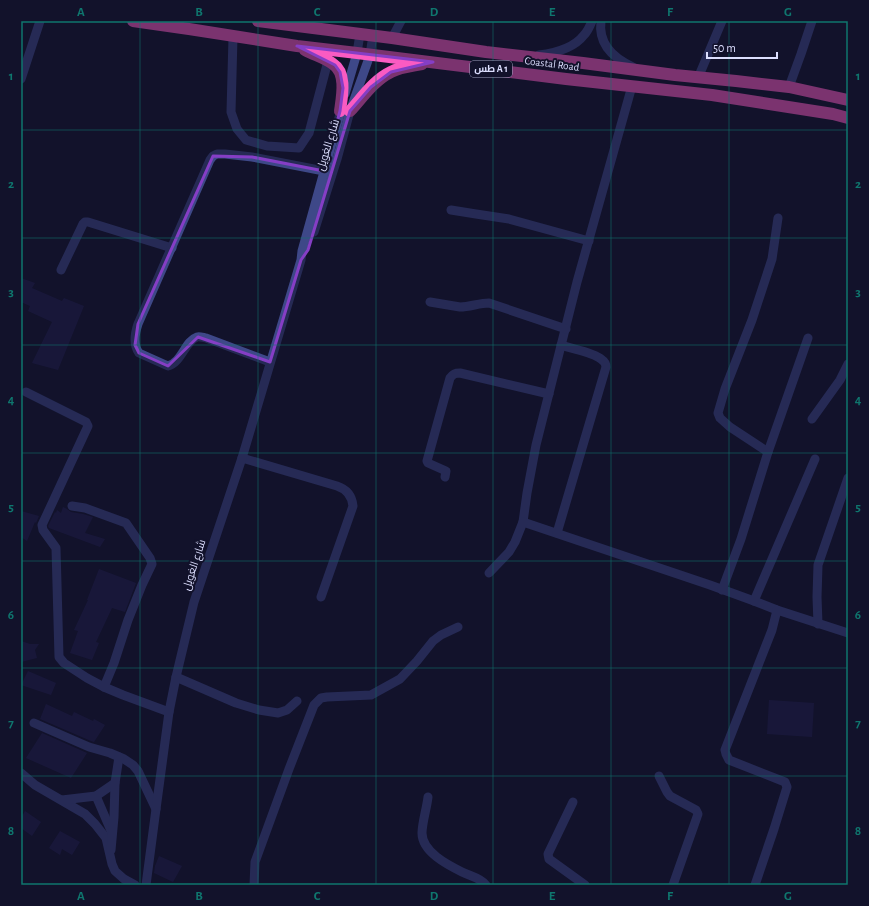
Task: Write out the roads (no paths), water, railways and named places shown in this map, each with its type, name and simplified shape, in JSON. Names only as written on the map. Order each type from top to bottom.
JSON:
[{"type":"highway","name":"Coastal Road","points":[[133,21],[297,46],[712,95],[833,114],[848,118]]},
{"type":"highway","name":"Coastal Road","points":[[258,21],[280,22],[486,52],[698,78],[789,87],[848,100]]},
{"type":"highway","points":[[297,46],[335,65],[340,72],[345,111]]},
{"type":"highway","points":[[345,111],[380,79],[391,72],[401,68],[433,62]]},
{"type":"street","points":[[21,79],[40,21]]},
{"type":"street","points":[[392,38],[401,21]]},
{"type":"street","points":[[524,56],[551,53],[561,50],[584,36],[592,21]]},
{"type":"street","points":[[600,21],[601,37],[606,46],[623,62],[644,71]]},
{"type":"street","points":[[698,78],[722,21]]},
{"type":"street","points":[[789,87],[802,54],[812,21]]},
{"type":"street","name":"شارع الغويل","points":[[301,260],[308,250],[345,111],[360,34]]},
{"type":"street","name":"شارع الغويل","points":[[146,885],[169,712],[194,602],[242,458],[301,260],[302,251],[324,171],[345,111],[370,55],[373,35]]},
{"type":"street","points":[[233,37],[231,112],[237,129],[246,140],[267,146],[299,148],[308,133],[328,61]]},
{"type":"street","points":[[488,573],[511,548],[523,522],[536,445],[577,282],[632,86]]},
{"type":"street","points":[[270,362],[206,338],[199,337],[190,342],[176,362],[168,366],[139,353],[135,345],[135,334],[138,324],[213,156],[217,154],[225,154],[252,157],[324,171]]},
{"type":"street","points":[[451,210],[509,219],[589,241]]},
{"type":"street","points":[[768,452],[730,426],[720,418],[718,413],[725,389],[752,320],[772,259],[778,218]]},
{"type":"street","points":[[61,270],[85,222],[172,248]]},
{"type":"street","points":[[430,302],[460,307],[489,303],[566,329]]},
{"type":"street","points":[[722,590],[741,539],[768,452],[808,338]]},
{"type":"street","points":[[557,533],[606,367],[606,364],[602,359],[594,355],[561,346]]},
{"type":"street","points":[[812,419],[840,380],[848,364]]},
{"type":"street","points":[[445,477],[447,472],[445,470],[428,464],[427,461],[452,375],[460,373],[549,394]]},
{"type":"street","points":[[26,392],[86,422],[88,426],[42,525],[43,530],[56,548],[59,657],[64,663],[86,678],[123,695],[169,712]]},
{"type":"street","points":[[242,458],[342,487],[351,498],[353,506],[321,598]]},
{"type":"street","points":[[754,601],[815,459]]},
{"type":"street","points":[[818,624],[818,565],[848,478]]},
{"type":"street","points":[[72,506],[85,508],[126,523],[152,561],[128,620],[114,663],[104,687]]},
{"type":"street","points":[[523,522],[848,633]]},
{"type":"street","points":[[755,885],[787,787],[785,782],[729,760],[725,750],[772,630],[777,610]]},
{"type":"street","points":[[254,885],[255,862],[314,705],[321,698],[371,695],[400,679],[418,661],[433,641],[441,635],[458,627]]},
{"type":"street","points":[[176,677],[236,703],[259,710],[278,713],[287,710],[297,702]]},
{"type":"street","points":[[34,723],[89,747],[110,753],[133,765],[138,771],[156,809]]},
{"type":"street","points":[[110,857],[113,834],[115,783],[119,757]]},
{"type":"street","points":[[21,774],[85,814],[106,838],[115,871],[124,879],[135,885]]},
{"type":"street","points":[[660,776],[670,796],[696,810],[698,814],[673,885]]},
{"type":"street","points":[[62,800],[96,796],[115,783]]},
{"type":"street","points":[[96,796],[113,834]]},
{"type":"street","points":[[428,797],[422,834],[427,848],[448,864],[483,880],[486,885]]},
{"type":"street","points":[[573,802],[548,854],[548,857],[549,860],[584,885]]}]
